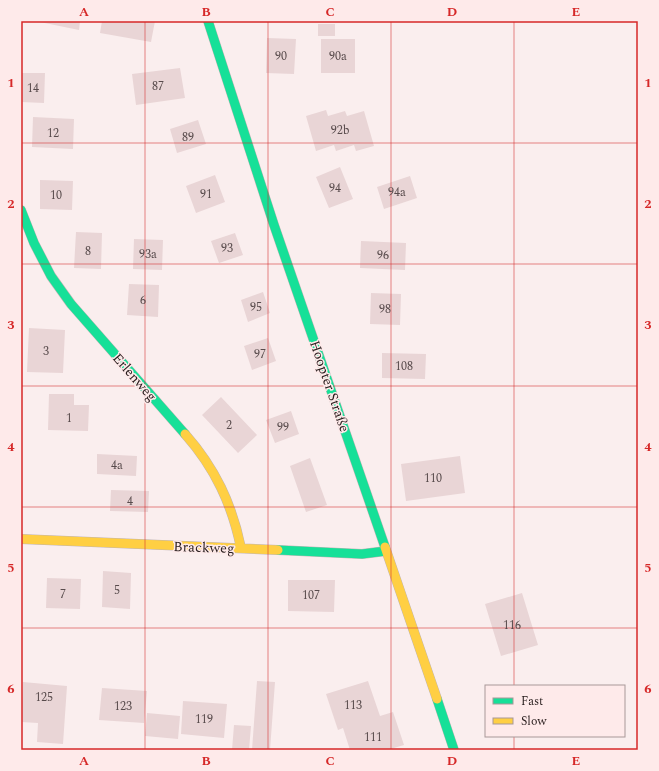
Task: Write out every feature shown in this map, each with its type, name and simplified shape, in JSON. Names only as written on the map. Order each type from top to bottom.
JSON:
[{"type":"street","name":"Hoopter Straße","points":[[208,21],[274,225],[454,750]]},
{"type":"street","name":"Erlenweg","points":[[21,210],[34,243],[51,276],[71,304],[203,455],[217,477],[237,528],[241,548]]},
{"type":"street","name":"Brackweg","points":[[21,539],[362,554],[386,551]]},
{"type":"building","points":[[35,21],[80,21],[79,30]]},
{"type":"building","points":[[102,21],[155,21],[151,42],[100,33]]},
{"type":"building","points":[[318,24],[335,24],[335,36],[318,36]]},
{"type":"building","points":[[267,38],[296,39],[294,74],[266,73]]},
{"type":"building","points":[[321,39],[355,39],[355,73],[321,73]]},
{"type":"building","points":[[180,68],[185,98],[136,105],[132,74]]},
{"type":"building","points":[[21,73],[45,73],[44,103],[21,102]]},
{"type":"building","points":[[326,110],[328,116],[345,111],[347,116],[364,111],[374,146],[356,151],[354,145],[336,151],[334,145],[316,151],[306,116]]},
{"type":"building","points":[[33,117],[74,119],[73,149],[32,147]]},
{"type":"building","points":[[198,120],[206,144],[177,153],[170,129]]},
{"type":"building","points":[[340,167],[353,199],[329,208],[316,177]]},
{"type":"building","points":[[215,175],[225,202],[196,213],[186,186]]},
{"type":"building","points":[[410,176],[417,198],[384,209],[377,187]]},
{"type":"building","points":[[40,180],[73,181],[72,210],[40,209]]},
{"type":"building","points":[[76,232],[102,233],[101,269],[74,268]]},
{"type":"building","points":[[235,233],[243,255],[219,263],[211,241]]},
{"type":"building","points":[[134,239],[163,240],[162,270],[133,269]]},
{"type":"building","points":[[361,241],[406,243],[405,270],[360,268]]},
{"type":"building","points":[[129,284],[159,285],[158,317],[127,315]]},
{"type":"building","points":[[263,292],[270,313],[248,322],[241,300]]},
{"type":"building","points":[[371,293],[401,294],[400,325],[370,324]]},
{"type":"building","points":[[29,328],[65,330],[63,373],[27,372]]},
{"type":"building","points":[[268,338],[276,361],[252,370],[244,346]]},
{"type":"building","points":[[382,353],[426,354],[425,379],[382,378]]},
{"type":"building","points":[[49,394],[74,394],[74,405],[89,405],[88,431],[48,430]]},
{"type":"building","points":[[221,397],[257,435],[238,453],[202,415]]},
{"type":"building","points":[[291,411],[299,434],[275,443],[266,420]]},
{"type":"building","points":[[97,454],[137,456],[136,476],[97,474]]},
{"type":"building","points":[[460,456],[465,493],[406,501],[401,464]]},
{"type":"building","points":[[310,458],[327,505],[306,512],[290,466]]},
{"type":"building","points":[[111,490],[149,491],[148,512],[110,511]]},
{"type":"building","points":[[103,571],[131,573],[130,609],[102,607]]},
{"type":"building","points":[[47,578],[81,579],[80,609],[46,608]]},
{"type":"building","points":[[288,580],[335,580],[334,612],[288,611]]},
{"type":"building","points":[[522,593],[538,645],[501,656],[485,604]]},
{"type":"building","points":[[257,681],[275,682],[270,750],[252,750]]},
{"type":"building","points":[[368,681],[380,716],[393,712],[404,745],[387,750],[350,750],[343,728],[338,730],[326,694]]},
{"type":"building","points":[[23,682],[67,686],[63,744],[37,742],[38,723],[21,722]]},
{"type":"building","points":[[102,688],[147,691],[144,723],[99,720]]},
{"type":"building","points":[[183,701],[227,704],[224,738],[181,734]]},
{"type":"building","points":[[147,713],[180,716],[178,739],[145,736]]},
{"type":"building","points":[[234,725],[251,726],[249,750],[232,750]]},
{"type":"traffic: fast","points":[[208,21],[274,225],[385,547]]},
{"type":"traffic: fast","points":[[21,210],[34,243],[51,276],[71,304],[185,434]]},
{"type":"traffic: fast","points":[[278,550],[362,554],[386,551]]},
{"type":"traffic: fast","points":[[437,699],[454,750]]},
{"type":"traffic: slow","points":[[185,434],[214,473],[221,487],[233,516],[241,548]]},
{"type":"traffic: slow","points":[[21,539],[278,550]]},
{"type":"traffic: slow","points":[[385,547],[437,699]]}]
